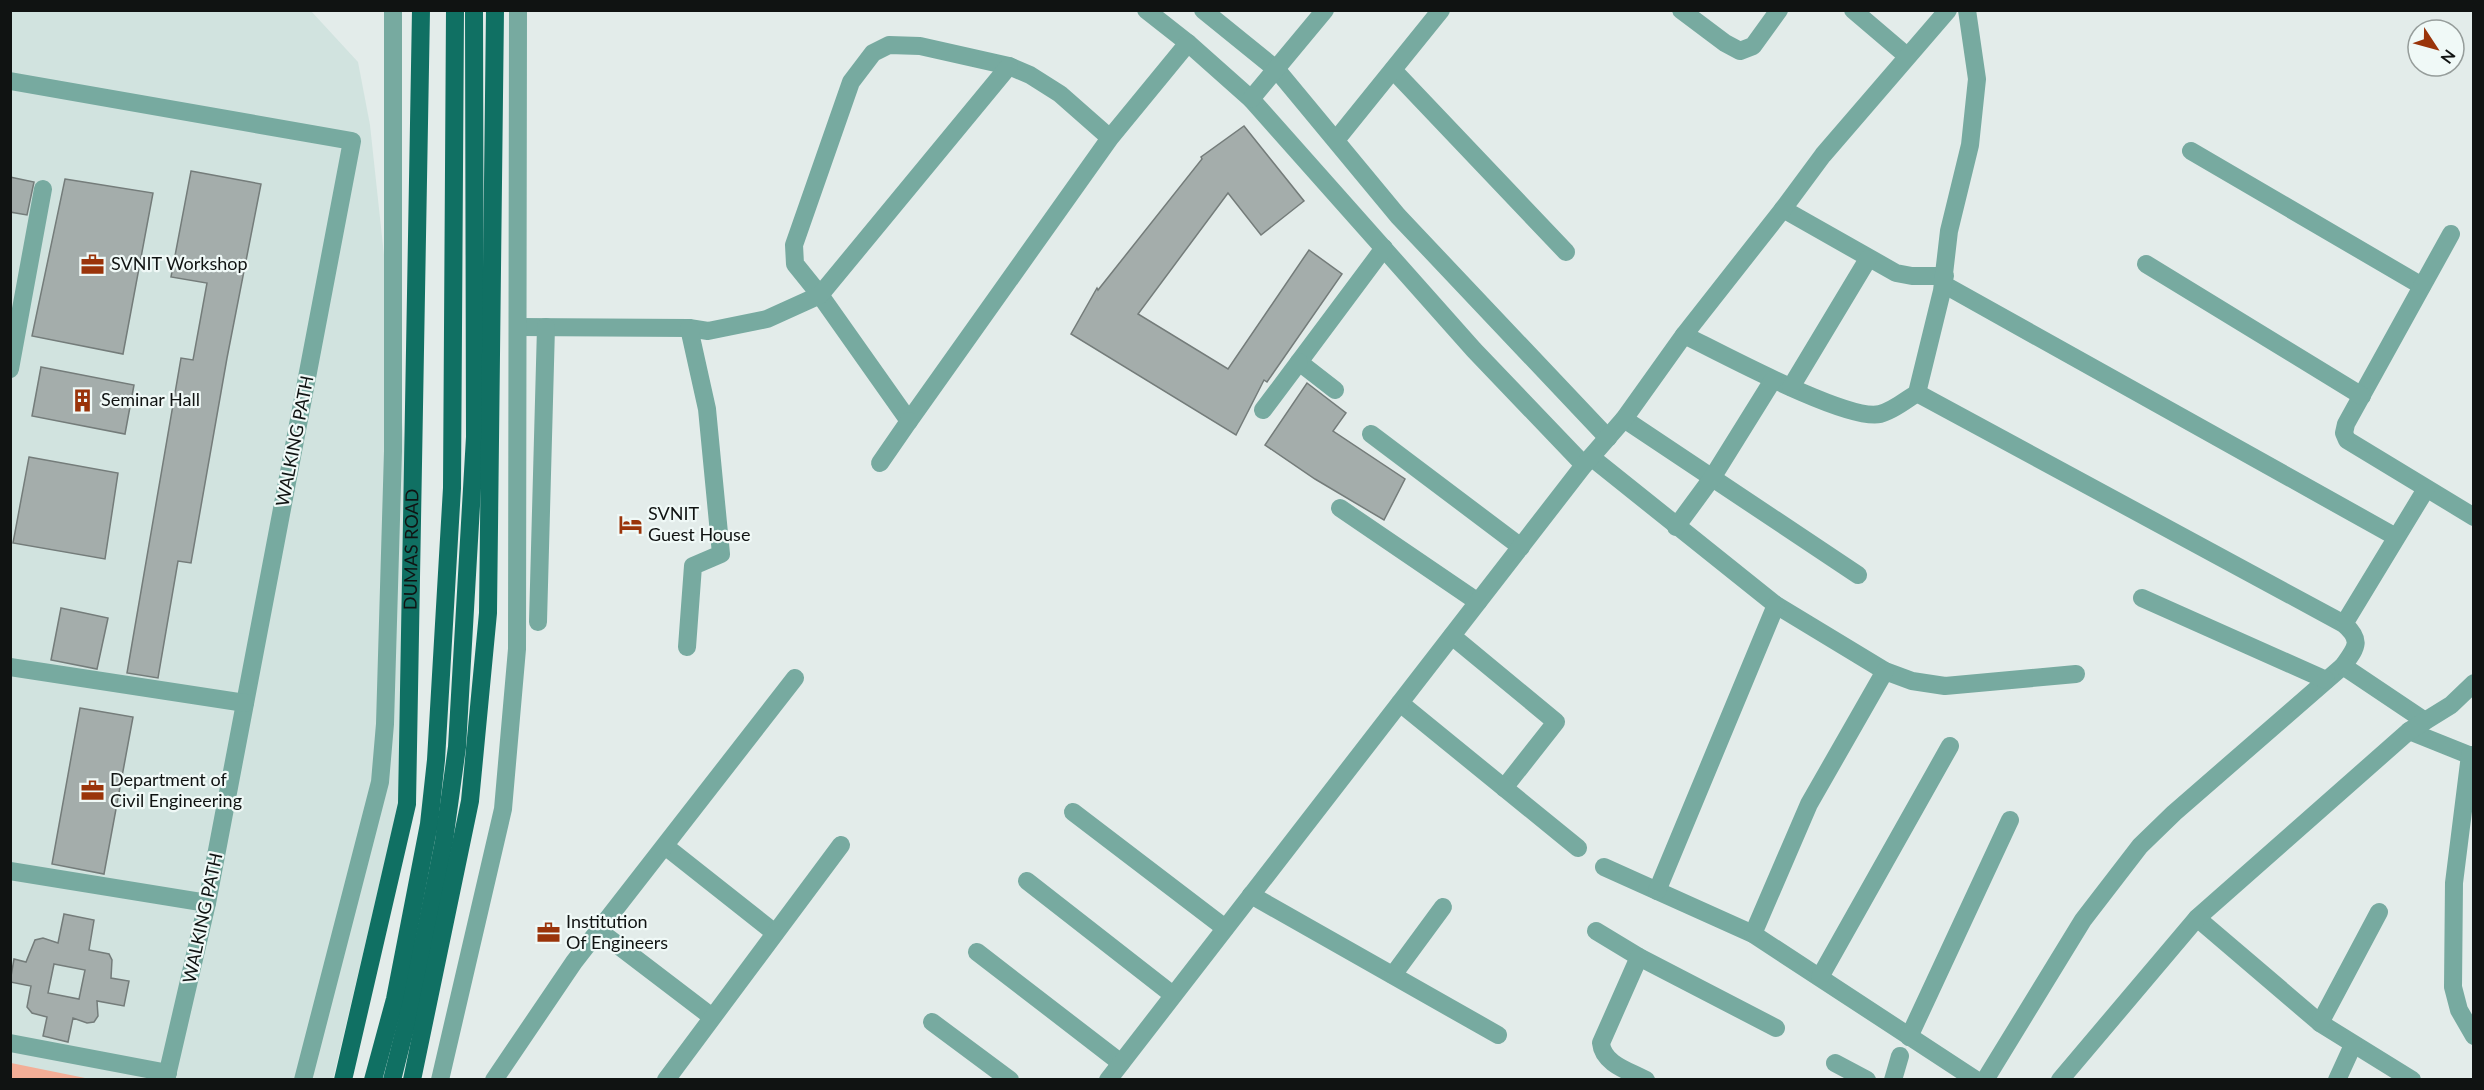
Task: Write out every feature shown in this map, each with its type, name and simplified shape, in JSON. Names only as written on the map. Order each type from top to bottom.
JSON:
[{"type":"main road","name":"DUMAS ROAD","points":[[343,1080],[407,804],[421,10]]},
{"type":"main road","points":[[373,1080],[397,987],[429,824],[436,760],[452,488],[455,10]]},
{"type":"main road","points":[[392,1080],[411,1005],[444,841],[457,747],[475,437],[474,10]]},
{"type":"main road","points":[[412,1080],[470,801],[488,613],[495,10]]},
{"type":"street","points":[[303,1080],[380,782],[385,724],[393,451],[393,10]]},
{"type":"street","points":[[440,1080],[503,809],[518,649],[519,10]]},
{"type":"street","points":[[1146,10],[1188,43],[1251,99],[1474,350],[1587,461],[1776,605],[1885,671],[1912,681],[1946,686],[2076,674]]},
{"type":"street","points":[[1203,10],[1277,70],[1398,216],[1608,438]]},
{"type":"street","points":[[1251,99],[1325,10]]},
{"type":"street","points":[[1336,141],[1442,10]]},
{"type":"street","points":[[1681,10],[1725,43],[1740,51],[1753,46],[1779,10]]},
{"type":"street","points":[[1853,10],[1907,56]]},
{"type":"street","points":[[1108,1080],[1587,461],[1624,419],[1684,335],[1823,155],[1948,10]]},
{"type":"street","points":[[1684,335],[1773,380],[1863,415],[1881,414],[1917,393],[1944,280],[1949,231],[1970,145],[1977,79],[1968,10]]},
{"type":"street","points":[[880,463],[1110,138],[1188,43]]},
{"type":"street","points":[[909,421],[820,295],[795,264],[794,245],[851,82],[873,53],[889,45],[920,46],[1009,66],[1030,75],[1060,94],[1110,138]]},
{"type":"street","points":[[518,327],[689,328],[708,331],[767,319],[820,295],[1009,66]]},
{"type":"street","points":[[1393,69],[1566,252]]},
{"type":"street","name":"WALKING PATH","points":[[10,81],[352,141],[207,903],[167,1076]]},
{"type":"street","points":[[2191,151],[2422,286]]},
{"type":"street","points":[[10,369],[43,189]]},
{"type":"street","points":[[1783,209],[1868,259],[1903,275],[1944,280],[2396,537]]},
{"type":"street","points":[[2451,234],[2346,424],[2344,433],[2347,440],[2474,517]]},
{"type":"street","points":[[1263,410],[1384,248]]},
{"type":"street","points":[[1791,387],[1868,259]]},
{"type":"street","points":[[2146,264],[2362,396]]},
{"type":"street","points":[[538,622],[546,327]]},
{"type":"street","points":[[687,647],[693,566],[722,554],[707,409],[689,328]]},
{"type":"street","points":[[1299,362],[1335,390]]},
{"type":"street","points":[[1676,527],[1712,478],[1773,380]]},
{"type":"street","points":[[1917,393],[2344,624],[2355,634],[2356,643],[2355,650],[2343,666],[2174,813],[2140,846],[2083,920],[1985,1080]]},
{"type":"street","points":[[1624,419],[1858,575]]},
{"type":"street","points":[[1371,434],[1521,547]]},
{"type":"street","points":[[2344,624],[2426,489]]},
{"type":"street","points":[[1340,508],[1478,602]]},
{"type":"street","points":[[2142,598],[2326,680]]},
{"type":"street","points":[[1657,891],[1776,605]]},
{"type":"street","points":[[1452,636],[1556,722],[1504,788]]},
{"type":"street","points":[[2343,666],[2425,721]]},
{"type":"street","points":[[10,667],[245,703]]},
{"type":"street","points":[[1753,934],[1809,804],[1885,671]]},
{"type":"street","points":[[494,1080],[574,962],[795,678]]},
{"type":"street","points":[[2060,1080],[2197,918],[2409,731],[2451,705],[2474,683]]},
{"type":"street","points":[[1400,703],[1578,848]]},
{"type":"street","points":[[2409,731],[2472,756],[2454,884],[2453,987],[2459,1010],[2474,1036]]},
{"type":"street","points":[[1820,977],[1950,746]]},
{"type":"street","points":[[1073,812],[1225,928]]},
{"type":"street","points":[[1909,1037],[2010,820]]},
{"type":"street","points":[[666,1080],[841,845]]},
{"type":"street","points":[[665,846],[775,933]]},
{"type":"street","points":[[1605,867],[1753,934],[1976,1080]]},
{"type":"street","points":[[10,871],[207,903]]},
{"type":"street","points":[[1027,881],[1173,996]]},
{"type":"street","points":[[1251,895],[1498,1035]]},
{"type":"street","points":[[1393,975],[1443,906]]},
{"type":"street","points":[[2320,1023],[2379,912]]},
{"type":"street","points":[[2197,918],[2320,1023],[2412,1080]]},
{"type":"street","points":[[598,930],[712,1017]]},
{"type":"street","points":[[1596,931],[1639,957],[1776,1028]]},
{"type":"street","points":[[977,952],[1121,1063]]},
{"type":"street","points":[[1639,957],[1601,1043],[1602,1052],[1608,1059],[1646,1080]]},
{"type":"street","points":[[932,1022],[1010,1080]]},
{"type":"street","points":[[10,1043],[167,1076]]},
{"type":"street","points":[[2337,1080],[2353,1045]]},
{"type":"street","points":[[1893,1080],[1900,1056]]},
{"type":"street","points":[[1835,1063],[1868,1080]]},
{"type":"shaded area","points":[[10,11],[311,11],[358,62],[370,125],[414,534],[399,802],[333,1079],[11,1079]]},
{"type":"shaded area","points":[[11,1063],[90,1079],[11,1079]]},
{"type":"building","points":[[1244,126],[1304,201],[1261,235],[1228,193],[1138,314],[1228,369],[1309,250],[1342,274],[1267,382],[1264,380],[1236,435],[1071,334],[1097,288],[1098,290],[1202,159],[1201,157]]},
{"type":"building","points":[[191,171],[261,184],[227,358],[191,563],[178,561],[158,678],[127,673],[181,358],[193,360],[207,283],[171,277]]},
{"type":"building","points":[[10,177],[34,182],[27,215],[10,212]]},
{"type":"building","name":"SVNIT Workshop","points":[[65,179],[153,193],[123,354],[32,336]]},
{"type":"building","name":"Seminar Hall","points":[[41,367],[134,385],[125,434],[32,416]]},
{"type":"building","points":[[1307,383],[1346,413],[1333,431],[1405,479],[1384,520],[1315,479],[1265,445]]},
{"type":"building","points":[[29,457],[118,473],[105,559],[13,543]]},
{"type":"building","points":[[61,608],[108,618],[97,669],[51,660]]},
{"type":"building","name":"Department of Civil Engineering","points":[[80,708],[133,717],[104,874],[52,864]]},
{"type":"building","points":[[64,914],[94,920],[89,950],[109,954],[112,960],[111,978],[129,981],[124,1006],[97,1001],[98,1016],[94,1022],[87,1023],[73,1018],[68,1042],[43,1036],[47,1017],[32,1013],[27,1007],[31,986],[10,982],[14,959],[26,962],[35,940],[43,938],[58,943]],"holes":[[[54,964],[85,970],[79,999],[48,993]]]},
{"type":"place","name":"SVNIT Workshop","points":[[93,264]]},
{"type":"place","name":"Seminar Hall","points":[[83,400]]},
{"type":"place","name":"SVNIT Guest House","points":[[630,524]]},
{"type":"place","name":"Department of Civil Engineering","points":[[92,790]]},
{"type":"place","name":"Institution Of Engineers","points":[[548,932]]}]
